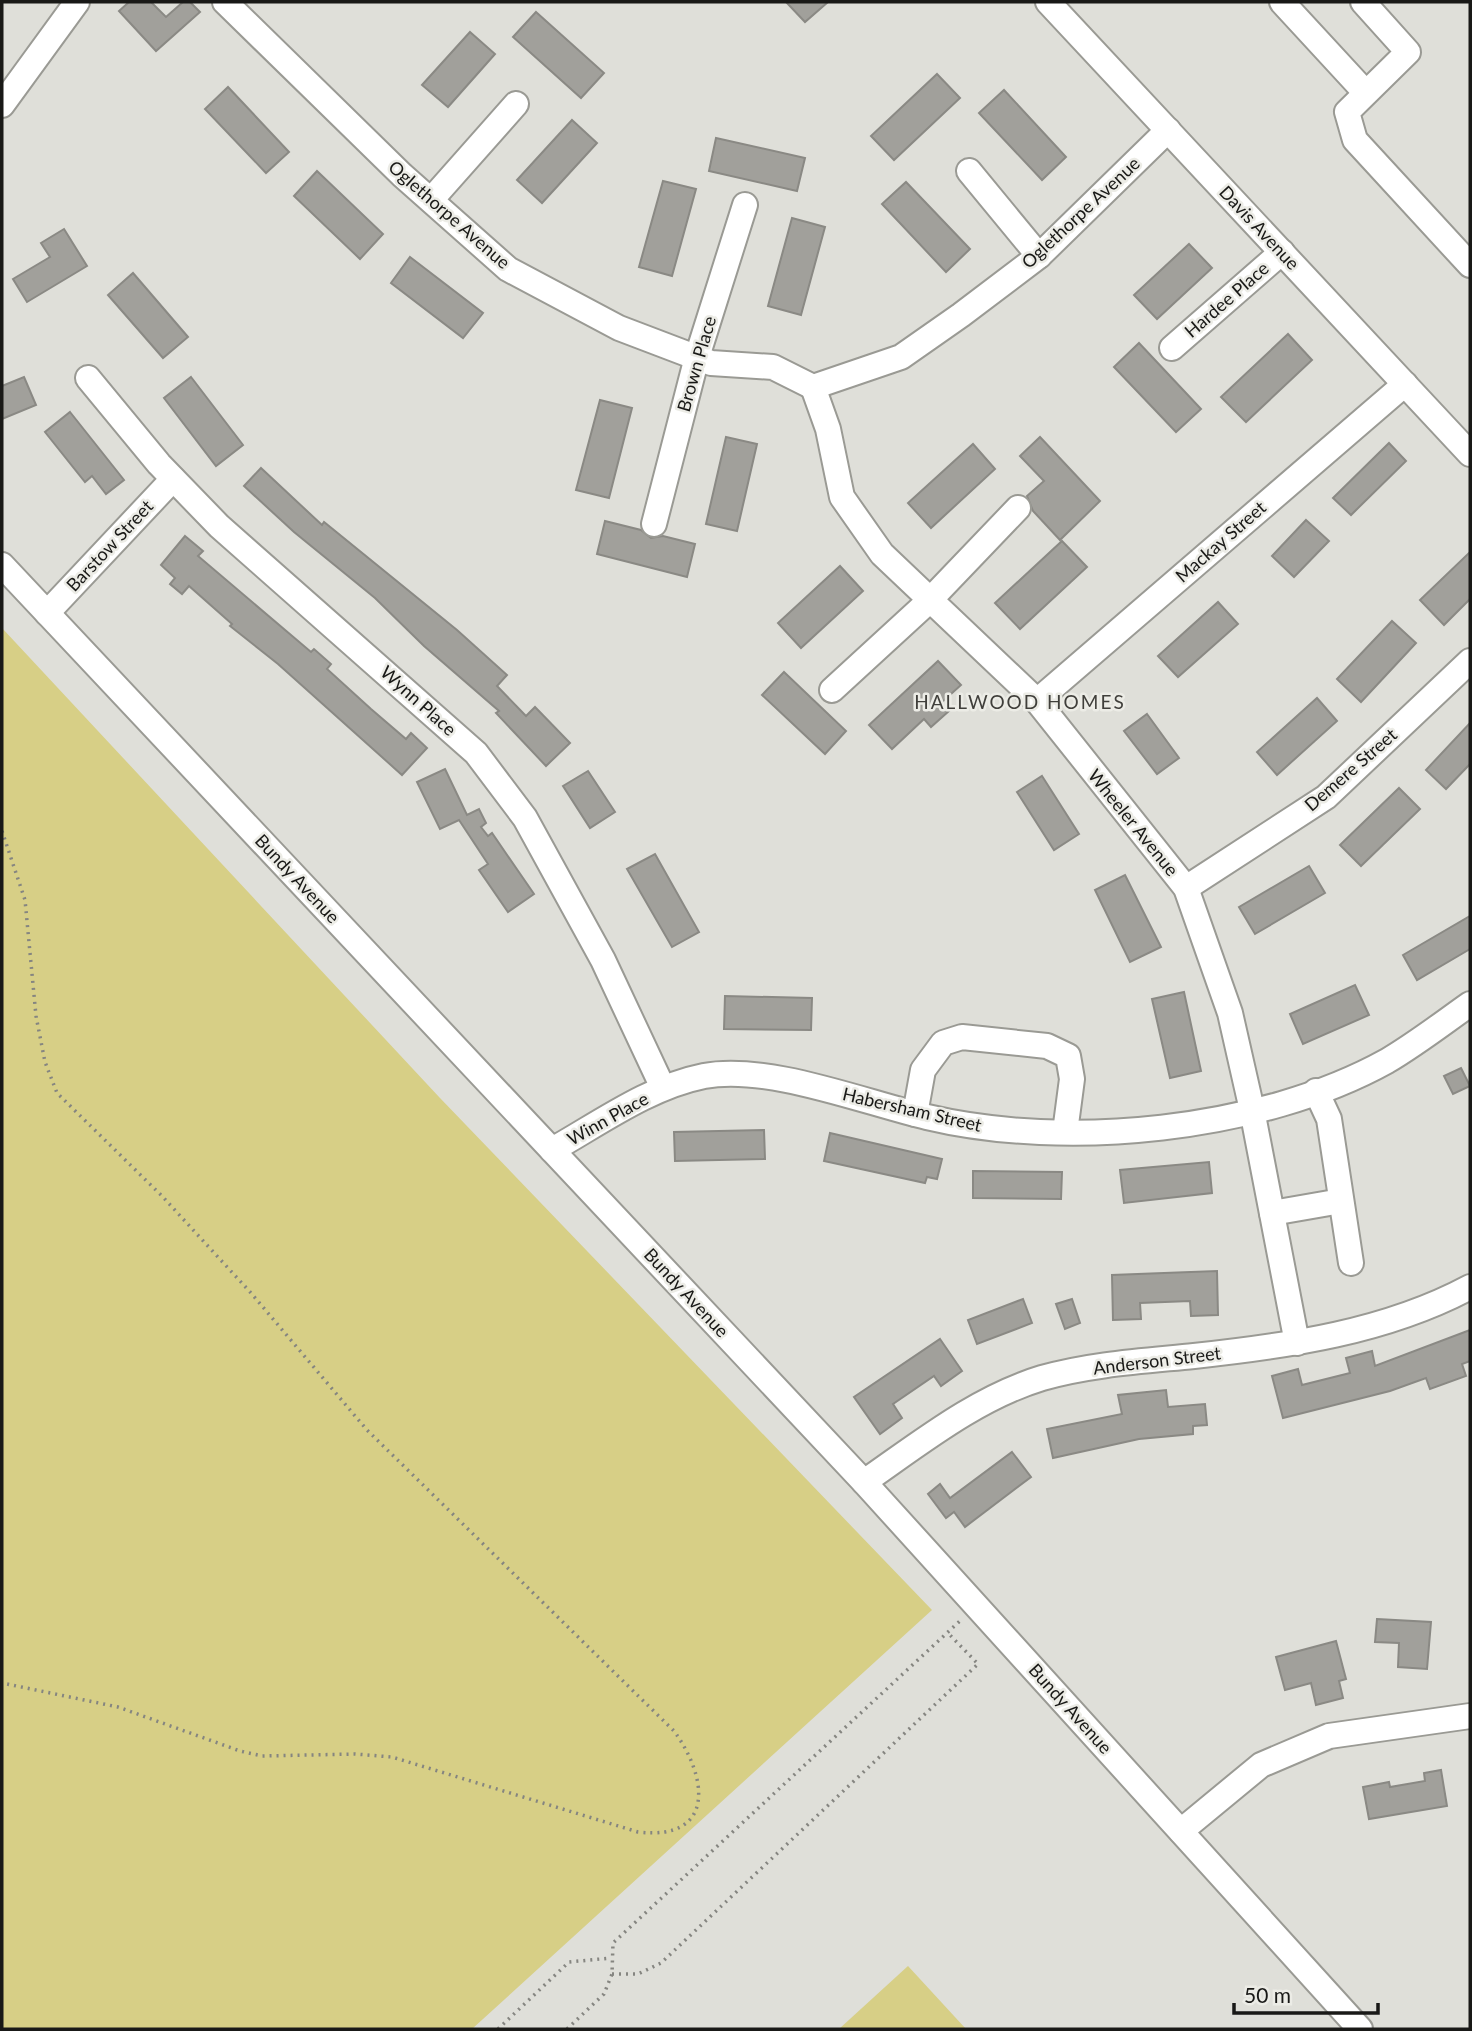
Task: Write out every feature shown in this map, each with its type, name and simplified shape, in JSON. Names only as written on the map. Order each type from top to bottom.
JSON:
[{"type":"street","points":[[2,105],[77,2]]},
{"type":"street","name":"Oglethorpe Avenue","points":[[225,2],[431,200],[508,269],[619,328],[711,363],[773,367],[813,387],[901,356],[1039,256],[1168,130]]},
{"type":"street","name":"Davis Avenue","points":[[1048,2],[1470,454]]},
{"type":"street","points":[[1282,2],[1365,92]]},
{"type":"street","points":[[1363,2],[1408,52],[1347,111],[1355,140],[1470,265]]},
{"type":"street","points":[[431,200],[516,104]]},
{"type":"street","points":[[969,171],[1039,256]]},
{"type":"street","name":"Brown Place","points":[[654,524],[697,358],[745,205]]},
{"type":"street","name":"Hardee Place","points":[[1172,348],[1282,252]]},
{"type":"street","name":"Wynn Place","points":[[88,378],[173,479],[268,571],[476,753],[525,818],[603,960],[663,1088]]},
{"type":"street","name":"Mackay Street","points":[[1037,701],[1405,384]]},
{"type":"street","name":"Wheeler Avenue","points":[[813,387],[828,429],[842,497],[882,554],[1037,701],[1186,888],[1230,1013],[1252,1110],[1297,1343]]},
{"type":"street","name":"Barstow Street","points":[[47,613],[173,479]]},
{"type":"street","points":[[832,690],[929,601],[1018,508]]},
{"type":"street","name":"Bundy Avenue","points":[[2,565],[864,1482],[1360,2029]]},
{"type":"street","name":"Demere Street","points":[[1186,888],[1326,797],[1470,661]]},
{"type":"street","name":"Habersham Street","points":[[663,1088],[706,1076],[754,1076],[826,1090],[915,1114],[994,1129],[1096,1134],[1207,1122],[1316,1091],[1386,1061],[1470,1004]]},
{"type":"street","points":[[915,1114],[923,1069],[943,1043],[962,1037],[1047,1046],[1068,1056],[1072,1079],[1065,1132]]},
{"type":"street","name":"Winn Place","points":[[552,1150],[663,1088]]},
{"type":"street","points":[[1316,1091],[1329,1119],[1351,1263]]},
{"type":"street","points":[[1272,1213],[1341,1201]]},
{"type":"street","name":"Anderson Street","points":[[864,1482],[964,1413],[1041,1379],[1115,1364],[1317,1340],[1436,1305],[1470,1287]]},
{"type":"street","points":[[1181,1831],[1261,1765],[1329,1735],[1470,1716]]},
{"type":"path","points":[[2,831],[25,900],[36,1016],[45,1062],[57,1093],[162,1196],[251,1293],[367,1430],[674,1731],[687,1748],[699,1776],[698,1805],[694,1817],[684,1825],[661,1833],[638,1832],[392,1757],[355,1754],[262,1756],[240,1751],[118,1707],[2,1683]]},
{"type":"path","points":[[567,2029],[604,1994],[612,1974],[613,1943],[976,1606]]},
{"type":"path","points":[[612,1974],[638,1974],[661,1963],[978,1664],[948,1633]]},
{"type":"path","points":[[498,2029],[569,1962],[611,1958]]},
{"type":"shaded area","points":[[2,628],[440,1098],[932,1610],[472,2029],[2,2029]]},
{"type":"shaded area","points":[[908,1966],[966,2029],[839,2029]]},
{"type":"building","points":[[129,2],[151,2],[166,17],[183,2],[190,2],[200,12],[156,51],[119,11]]},
{"type":"building","points":[[786,2],[828,2],[805,22]]},
{"type":"building","points":[[536,12],[604,73],[581,98],[513,37]]},
{"type":"building","points":[[470,32],[495,54],[448,107],[422,85]]},
{"type":"building","points":[[937,74],[960,98],[894,160],[871,136]]},
{"type":"building","points":[[228,87],[289,152],[266,173],[205,109]]},
{"type":"building","points":[[1004,90],[1066,157],[1042,180],[979,113]]},
{"type":"building","points":[[572,120],[597,143],[542,203],[517,180]]},
{"type":"building","points":[[716,138],[805,158],[797,191],[709,171]]},
{"type":"building","points":[[317,171],[383,234],[360,259],[294,196]]},
{"type":"building","points":[[663,181],[696,189],[672,276],[639,267]]},
{"type":"building","points":[[906,182],[970,249],[946,272],[882,204]]},
{"type":"building","points":[[792,218],[825,227],[801,315],[768,306]]},
{"type":"building","points":[[64,229],[87,266],[27,302],[13,279],[50,257],[41,243]]},
{"type":"building","points":[[1189,244],[1212,268],[1157,319],[1134,295]]},
{"type":"building","points":[[410,257],[483,313],[463,338],[391,283]]},
{"type":"building","points":[[133,273],[188,337],[163,358],[108,295]]},
{"type":"building","points":[[1288,334],[1312,360],[1246,422],[1221,397]]},
{"type":"building","points":[[1139,343],[1201,409],[1176,432],[1114,367]]},
{"type":"building","points":[[24,377],[36,405],[2,419],[2,386]]},
{"type":"building","points":[[191,377],[243,445],[216,466],[164,398]]},
{"type":"building","points":[[600,400],[632,408],[609,498],[576,490]]},
{"type":"building","points":[[70,412],[124,480],[106,494],[92,476],[85,482],[45,432]]},
{"type":"building","points":[[726,437],[757,444],[737,531],[706,524]]},
{"type":"building","points":[[1040,437],[1100,501],[1060,540],[1033,511],[1027,496],[1044,481],[1020,456]]},
{"type":"building","points":[[1389,443],[1406,461],[1351,515],[1333,498]]},
{"type":"building","points":[[973,444],[995,469],[931,528],[908,503]]},
{"type":"building","points":[[261,468],[322,525],[324,522],[457,630],[507,675],[497,686],[526,716],[535,707],[570,743],[546,766],[496,713],[499,711],[424,646],[375,598],[294,532],[244,486]]},
{"type":"building","points":[[1306,520],[1329,541],[1294,577],[1272,556]]},
{"type":"building","points":[[605,521],[641,530],[651,538],[663,536],[695,544],[687,577],[597,554]]},
{"type":"building","points":[[185,536],[203,551],[198,556],[311,652],[314,649],[331,664],[327,669],[371,709],[406,739],[411,733],[427,748],[402,775],[278,664],[230,626],[232,624],[189,586],[182,594],[170,584],[175,578],[161,565]]},
{"type":"building","points":[[1062,541],[1087,567],[1020,629],[995,603]]},
{"type":"building","points":[[1470,552],[1470,599],[1444,625],[1420,600]]},
{"type":"building","points":[[840,566],[863,591],[801,648],[778,623]]},
{"type":"building","points":[[1218,602],[1238,624],[1178,677],[1158,656]]},
{"type":"building","points":[[1392,621],[1416,643],[1361,702],[1337,679]]},
{"type":"building","points":[[938,661],[961,685],[941,703],[949,711],[931,727],[924,719],[892,749],[869,725]]},
{"type":"building","points":[[784,672],[846,731],[825,754],[762,695]]},
{"type":"building","points":[[1317,698],[1337,721],[1277,775],[1257,752]]},
{"type":"building","points":[[1147,714],[1179,758],[1157,774],[1124,731]]},
{"type":"building","points":[[1470,723],[1470,764],[1446,789],[1426,770]]},
{"type":"building","points":[[445,769],[467,815],[479,809],[486,823],[481,827],[488,836],[492,833],[534,894],[508,912],[479,870],[488,864],[459,820],[440,829],[417,782]]},
{"type":"building","points":[[588,771],[615,812],[590,828],[563,786]]},
{"type":"building","points":[[1042,776],[1079,834],[1054,850],[1017,792]]},
{"type":"building","points":[[1399,788],[1420,809],[1361,866],[1340,845]]},
{"type":"building","points":[[655,854],[699,932],[672,947],[627,869]]},
{"type":"building","points":[[1309,866],[1325,893],[1255,934],[1239,907]]},
{"type":"building","points":[[1125,875],[1161,947],[1130,962],[1095,890]]},
{"type":"building","points":[[1470,916],[1470,949],[1417,980],[1403,955]]},
{"type":"building","points":[[1355,985],[1369,1015],[1303,1044],[1290,1014]]},
{"type":"building","points":[[1184,992],[1201,1071],[1170,1078],[1152,999]]},
{"type":"building","points":[[725,996],[812,998],[811,1030],[724,1029]]},
{"type":"building","points":[[1461,1068],[1470,1086],[1453,1094],[1444,1076]]},
{"type":"building","points":[[764,1130],[765,1159],[675,1161],[674,1132]]},
{"type":"building","points":[[830,1133],[942,1159],[937,1179],[927,1177],[925,1183],[824,1161]]},
{"type":"building","points":[[1209,1162],[1212,1193],[1124,1203],[1120,1170]]},
{"type":"building","points":[[973,1171],[1062,1172],[1061,1199],[973,1198]]},
{"type":"building","points":[[1217,1271],[1218,1315],[1191,1316],[1190,1301],[1140,1303],[1141,1319],[1113,1320],[1112,1275]]},
{"type":"building","points":[[1023,1299],[1032,1323],[977,1344],[968,1320]]},
{"type":"building","points":[[1072,1299],[1080,1323],[1065,1329],[1056,1304]]},
{"type":"building","points":[[1470,1330],[1470,1361],[1462,1364],[1466,1376],[1430,1389],[1426,1378],[1390,1391],[1283,1418],[1272,1376],[1298,1369],[1302,1385],[1350,1373],[1346,1358],[1372,1351],[1375,1366]]},
{"type":"building","points":[[940,1339],[962,1371],[941,1386],[934,1376],[893,1404],[902,1418],[880,1434],[854,1397]]},
{"type":"building","points":[[1166,1390],[1168,1407],[1205,1404],[1207,1425],[1193,1426],[1193,1434],[1139,1439],[1053,1458],[1047,1429],[1122,1414],[1118,1395]]},
{"type":"building","points":[[1012,1452],[1031,1477],[965,1527],[954,1512],[946,1518],[928,1494],[940,1484],[950,1498]]},
{"type":"building","points":[[1377,1619],[1431,1622],[1427,1669],[1398,1667],[1399,1643],[1375,1642]]},
{"type":"building","points":[[1336,1641],[1346,1679],[1339,1681],[1343,1698],[1316,1705],[1311,1683],[1285,1690],[1276,1657]]},
{"type":"building","points":[[1441,1770],[1447,1806],[1369,1819],[1363,1787],[1389,1782],[1390,1787],[1425,1781],[1424,1773]]},
{"type":"district","name":"HALLWOOD HOMES","points":[[1020,702]]}]
